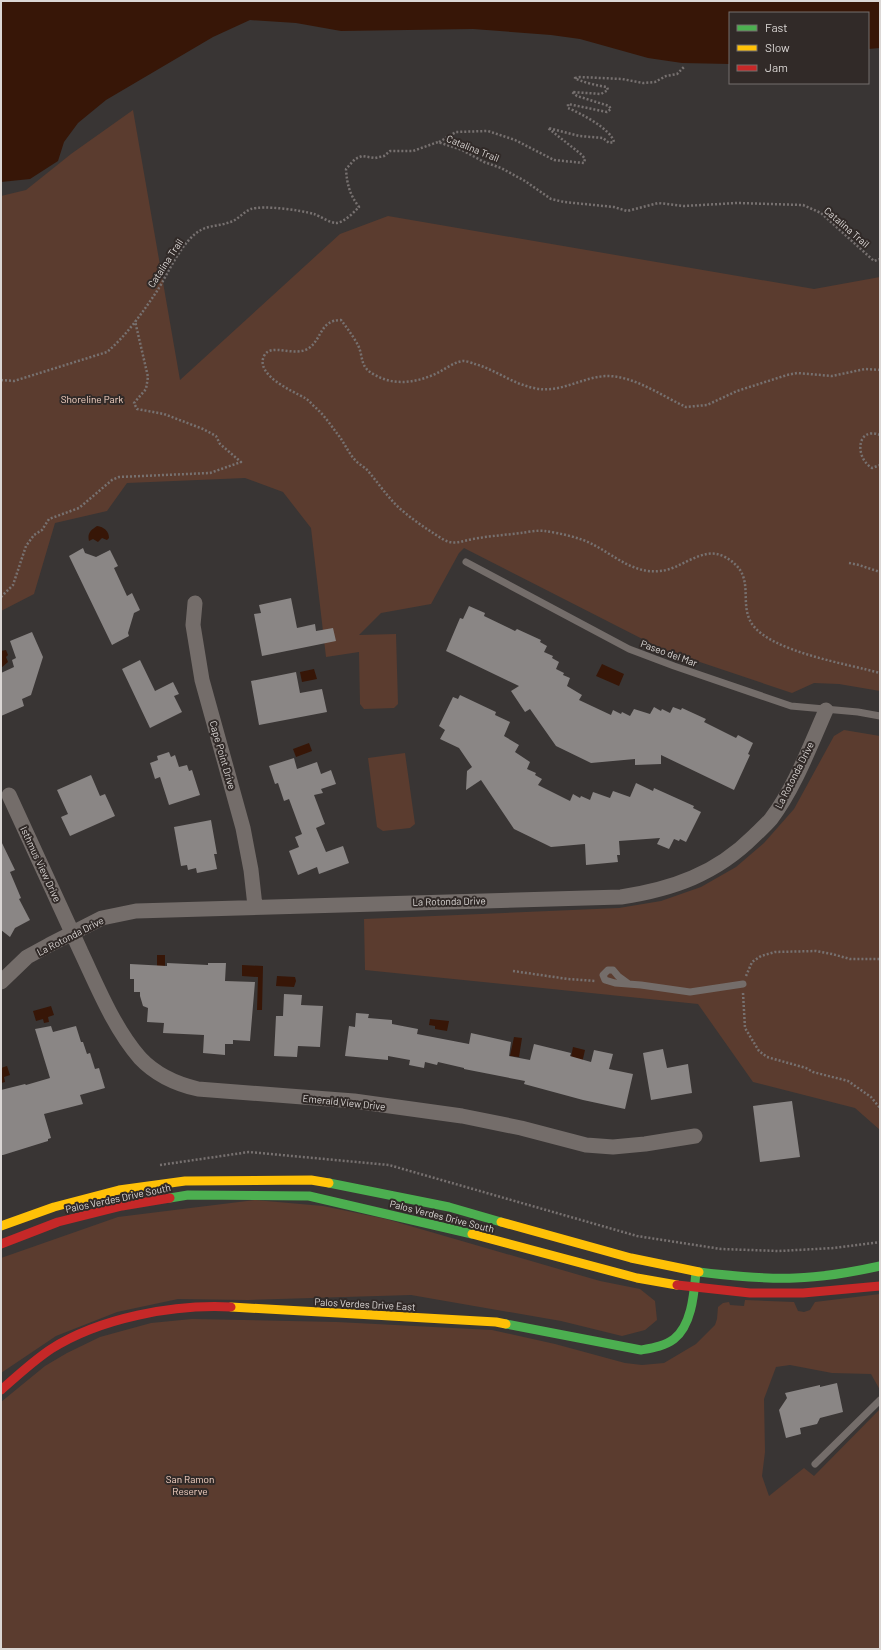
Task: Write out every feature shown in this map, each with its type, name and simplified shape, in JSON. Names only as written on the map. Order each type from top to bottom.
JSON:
[{"type":"main road","name":"Palos Verdes Drive South","points":[[1,1226],[54,1207],[118,1190],[185,1180],[311,1180],[449,1207],[631,1258],[696,1272],[745,1277],[796,1278],[857,1271],[880,1266]]},
{"type":"main road","name":"Palos Verdes Drive South","points":[[1,1244],[58,1222],[122,1206],[188,1195],[309,1196],[442,1226],[637,1278],[694,1288],[803,1294],[880,1286]]},
{"type":"main road","name":"Palos Verdes Drive East","points":[[1,1390],[30,1364],[58,1345],[85,1331],[110,1322],[164,1311],[210,1306],[496,1322],[641,1350],[655,1348],[674,1339],[680,1332],[687,1318],[696,1272]]},
{"type":"street","name":"Cape Point Drive","points":[[195,603],[193,625],[202,680],[243,828],[251,870],[255,906]]},
{"type":"street","name":"La Rotonda Drive","points":[[1,982],[28,957],[72,933],[102,918],[136,911],[255,906],[621,897],[651,892],[676,885],[715,867],[736,853],[770,820],[802,765],[826,710]]},
{"type":"street","name":"Isthmus View Drive","points":[[9,795],[72,933]]},
{"type":"street","name":"Emerald View Drive","points":[[72,933],[105,1002],[127,1040],[141,1058],[153,1069],[181,1085],[198,1089],[354,1102],[462,1116],[520,1128],[586,1145],[613,1147],[645,1144],[695,1136]]},
{"type":"lane","name":"Paseo del Mar","points":[[466,562],[629,649],[791,706],[858,712],[880,716]]},
{"type":"lane","points":[[629,984],[618,976],[613,970],[608,970],[603,976],[605,980],[629,984],[690,992],[743,984]]},
{"type":"lane","points":[[814,1464],[880,1400]]},
{"type":"path","points":[[438,142],[456,132],[488,131],[515,140],[554,160],[584,163],[585,159],[582,155],[548,128],[579,136],[603,138],[609,143],[614,142],[613,138],[594,121],[568,108],[568,104],[607,112],[611,109],[609,106],[577,96],[572,92],[601,94],[608,90],[608,87],[598,86],[589,82],[580,82],[575,78],[622,79],[643,83],[655,82],[666,76],[677,74],[684,67]]},
{"type":"path","name":"Catalina Trail","points":[[1,380],[14,381],[107,352],[113,347],[157,291],[171,265],[182,250],[201,230],[232,222],[243,212],[252,209],[270,207],[280,210],[312,214],[336,223],[343,221],[359,208],[349,192],[346,169],[355,159],[362,156],[375,158],[384,156],[390,151],[396,150],[420,150],[438,142],[462,150],[484,162],[501,168],[525,181],[551,198],[564,202],[614,207],[627,211],[658,203],[684,206],[737,203],[803,205],[820,213],[874,261],[880,259]]},
{"type":"path","points":[[1,597],[12,585],[26,546],[34,535],[42,530],[49,519],[80,508],[112,480],[119,477],[210,473],[241,462],[220,444],[216,436],[203,429],[164,414],[137,409],[134,403],[146,390],[148,377],[135,320]]},
{"type":"path","points":[[880,370],[865,369],[832,376],[792,374],[737,391],[707,405],[686,407],[641,384],[621,378],[606,376],[582,381],[562,388],[549,390],[535,389],[523,386],[486,367],[464,361],[452,364],[440,371],[417,380],[410,382],[396,381],[375,376],[364,368],[359,347],[341,320],[334,320],[326,325],[310,348],[294,353],[279,349],[270,351],[264,354],[262,362],[265,370],[272,379],[307,399],[320,412],[356,461],[367,470],[403,511],[444,540],[452,544],[474,539],[544,531],[587,541],[630,566],[645,571],[661,571],[704,555],[714,554],[722,556],[735,565],[744,577],[748,615],[752,624],[761,633],[802,654],[880,673]]},
{"type":"path","points":[[880,435],[874,433],[864,436],[859,449],[866,464],[872,468],[880,465]]},
{"type":"path","points":[[848,563],[879,572]]},
{"type":"path","points":[[880,959],[850,959],[816,951],[775,952],[760,956],[752,962],[743,984],[745,1028],[759,1051],[767,1057],[806,1068],[813,1072],[848,1081],[871,1097],[880,1108]]},
{"type":"path","points":[[513,971],[592,982],[605,980]]},
{"type":"green space","name":"Shoreline Park","points":[[133,110],[180,380],[340,234],[388,216],[814,289],[880,277],[880,691],[839,684],[814,683],[792,693],[664,650],[464,548],[459,553],[431,604],[381,613],[359,635],[396,634],[398,704],[394,708],[364,709],[360,704],[359,652],[326,657],[311,528],[283,492],[245,478],[127,483],[107,511],[55,523],[34,594],[1,611],[1,196],[26,190],[71,154]]},
{"type":"green space","points":[[844,730],[880,736],[880,1130],[855,1108],[753,1082],[698,1004],[365,970],[364,919],[619,908],[661,901],[701,887],[736,867],[764,843],[794,809],[834,736]]},
{"type":"green space","points":[[405,753],[415,824],[410,828],[383,831],[377,827],[368,758]]},
{"type":"green space","points":[[255,1200],[323,1206],[386,1219],[600,1281],[640,1289],[655,1301],[657,1320],[645,1330],[622,1336],[561,1321],[411,1295],[248,1300],[178,1299],[117,1312],[56,1336],[1,1373],[1,1258],[118,1217]]},
{"type":"green space","name":"San Ramon Reserve","points":[[880,1294],[880,1390],[871,1374],[832,1373],[790,1365],[776,1367],[764,1399],[765,1452],[762,1476],[769,1496],[804,1468],[814,1476],[880,1409],[880,1649],[1,1649],[1,1402],[45,1366],[67,1353],[100,1337],[151,1323],[192,1319],[337,1322],[492,1330],[555,1344],[625,1363],[642,1365],[664,1363],[696,1344],[715,1325],[718,1307],[723,1303],[729,1302],[730,1305],[744,1306],[745,1300],[794,1302],[798,1311],[804,1312],[810,1310],[815,1302]]},
{"type":"shaded area","points":[[1,1],[880,1],[880,48],[869,49],[869,12],[729,12],[729,64],[682,63],[648,58],[580,39],[551,35],[473,29],[341,31],[296,23],[250,20],[213,37],[106,100],[78,123],[64,142],[58,161],[30,179],[1,182]]},
{"type":"shaded area","points":[[97,526],[104,528],[107,531],[109,538],[107,540],[102,538],[98,542],[93,539],[89,541],[90,532]]},
{"type":"shaded area","points":[[6,650],[8,662],[1,668],[1,651]]},
{"type":"shaded area","points":[[602,664],[624,674],[619,686],[596,676]]},
{"type":"shaded area","points":[[314,669],[317,679],[302,682],[300,672]]},
{"type":"shaded area","points":[[309,743],[312,751],[296,757],[293,749]]},
{"type":"shaded area","points":[[157,955],[165,955],[165,969],[157,969]]},
{"type":"shaded area","points":[[242,965],[263,966],[262,1010],[257,1010],[258,977],[242,976]]},
{"type":"shaded area","points":[[277,976],[295,977],[296,981],[294,987],[276,986]]},
{"type":"shaded area","points":[[51,1006],[54,1015],[48,1017],[49,1022],[44,1023],[43,1019],[36,1021],[33,1011]]},
{"type":"shaded area","points":[[430,1019],[449,1021],[447,1031],[435,1029],[435,1026],[429,1025]]},
{"type":"shaded area","points":[[514,1037],[522,1038],[519,1057],[510,1056]]},
{"type":"shaded area","points":[[573,1047],[585,1050],[580,1072],[571,1057]]},
{"type":"shaded area","points":[[7,1066],[10,1075],[4,1077],[5,1082],[1,1083],[1,1068]]},
{"type":"building","points":[[83,548],[85,553],[96,557],[110,550],[118,566],[114,568],[127,596],[132,593],[140,610],[134,613],[128,633],[129,636],[112,645],[69,556]]},
{"type":"building","points":[[291,598],[297,628],[315,624],[316,631],[333,628],[336,641],[262,656],[254,614],[261,613],[259,605]]},
{"type":"building","points":[[469,606],[485,613],[484,616],[515,631],[517,629],[541,640],[540,642],[547,646],[544,652],[553,656],[552,658],[559,662],[556,669],[564,673],[563,675],[570,678],[567,686],[582,695],[579,700],[611,715],[613,710],[630,716],[634,709],[650,714],[654,707],[661,711],[662,709],[670,713],[673,707],[681,710],[682,708],[706,719],[704,722],[736,738],[738,735],[753,743],[748,754],[750,755],[734,790],[661,755],[661,764],[635,765],[635,759],[591,763],[556,746],[530,709],[525,712],[511,691],[519,686],[446,651],[460,618],[463,619]]},
{"type":"building","points":[[32,632],[43,657],[31,695],[22,699],[24,706],[1,716],[1,673],[14,667],[12,660],[16,658],[10,641]]},
{"type":"building","points":[[140,660],[155,691],[173,682],[179,694],[174,696],[182,712],[150,728],[122,669]]},
{"type":"building","points":[[296,672],[300,693],[322,689],[327,712],[259,725],[251,681]]},
{"type":"building","points":[[460,695],[496,712],[495,715],[510,722],[504,736],[519,745],[515,752],[530,762],[527,769],[536,773],[535,775],[542,779],[538,785],[570,801],[573,794],[580,798],[581,796],[590,800],[593,792],[610,798],[613,791],[630,797],[636,783],[653,791],[654,788],[694,806],[693,808],[701,812],[686,842],[680,839],[679,841],[674,839],[669,849],[657,844],[660,838],[619,841],[620,855],[617,855],[618,862],[586,865],[585,844],[551,847],[514,829],[481,780],[466,790],[467,771],[472,767],[459,748],[440,739],[445,730],[439,726],[453,697],[458,699]]},
{"type":"building","points":[[169,752],[171,757],[175,755],[179,767],[187,765],[189,771],[192,770],[200,795],[169,805],[160,777],[155,779],[150,763],[158,760],[157,756]]},
{"type":"building","points":[[294,758],[297,769],[317,762],[321,774],[331,770],[336,784],[321,789],[323,793],[314,795],[325,824],[316,828],[326,852],[343,846],[349,863],[319,874],[317,867],[298,875],[289,851],[299,847],[295,837],[302,834],[289,799],[284,801],[278,783],[275,784],[269,766]]},
{"type":"building","points":[[91,775],[100,796],[105,794],[115,816],[70,836],[61,817],[68,814],[57,790]]},
{"type":"building","points":[[211,820],[217,854],[214,854],[217,869],[197,873],[196,868],[188,870],[187,865],[181,866],[174,827]]},
{"type":"building","points":[[1,841],[15,870],[10,872],[21,898],[19,899],[30,920],[15,928],[10,937],[1,930]]},
{"type":"building","points":[[167,963],[208,965],[208,963],[226,963],[225,981],[255,982],[250,1041],[233,1040],[233,1044],[225,1044],[225,1055],[203,1053],[204,1035],[163,1033],[164,1023],[147,1022],[148,1008],[143,1006],[140,992],[134,992],[134,979],[130,979],[130,964],[167,966]]},
{"type":"building","points":[[284,994],[302,995],[301,1005],[323,1006],[320,1047],[298,1046],[297,1057],[274,1056],[276,1016],[283,1016]]},
{"type":"building","points":[[356,1013],[369,1014],[368,1018],[392,1020],[392,1024],[418,1029],[417,1034],[469,1044],[471,1033],[511,1042],[509,1056],[530,1060],[534,1044],[571,1053],[570,1056],[591,1062],[594,1050],[613,1054],[609,1069],[633,1074],[625,1109],[583,1100],[524,1084],[525,1081],[464,1069],[438,1062],[437,1065],[425,1062],[424,1068],[409,1065],[410,1060],[388,1056],[388,1060],[345,1056],[349,1026],[355,1027]]},
{"type":"building","points":[[51,1026],[53,1032],[76,1026],[87,1054],[90,1053],[95,1069],[99,1068],[105,1088],[80,1095],[83,1104],[44,1114],[51,1138],[48,1139],[48,1141],[1,1155],[1,1090],[50,1078],[35,1029]]},
{"type":"building","points":[[663,1049],[667,1068],[688,1064],[692,1093],[651,1100],[643,1053]]},
{"type":"building","points":[[792,1101],[800,1157],[760,1162],[753,1106]]},
{"type":"building","points":[[837,1383],[843,1412],[820,1418],[817,1424],[800,1428],[801,1434],[786,1438],[779,1410],[787,1398],[785,1393],[820,1385],[820,1387]]},
{"type":"traffic: fast","points":[[329,1183],[449,1207],[501,1222]]},
{"type":"traffic: fast","points":[[170,1198],[188,1195],[309,1196],[472,1234]]},
{"type":"traffic: fast","points":[[699,1272],[747,1277],[795,1278],[838,1274],[880,1266]]},
{"type":"traffic: fast","points":[[506,1324],[641,1350],[658,1346],[674,1339],[685,1326],[691,1308],[696,1272]]},
{"type":"traffic: slow","points":[[1,1226],[54,1207],[119,1190],[185,1181],[311,1180],[329,1183]]},
{"type":"traffic: slow","points":[[501,1222],[631,1258],[699,1272]]},
{"type":"traffic: slow","points":[[472,1234],[637,1278],[677,1285]]},
{"type":"traffic: slow","points":[[231,1307],[496,1322],[506,1324]]},
{"type":"traffic: jam","points":[[1,1244],[58,1222],[122,1206],[170,1198]]},
{"type":"traffic: jam","points":[[677,1285],[750,1293],[803,1293],[880,1286]]},
{"type":"traffic: jam","points":[[1,1390],[51,1349],[70,1338],[114,1321],[138,1315],[185,1308],[231,1307]]}]
